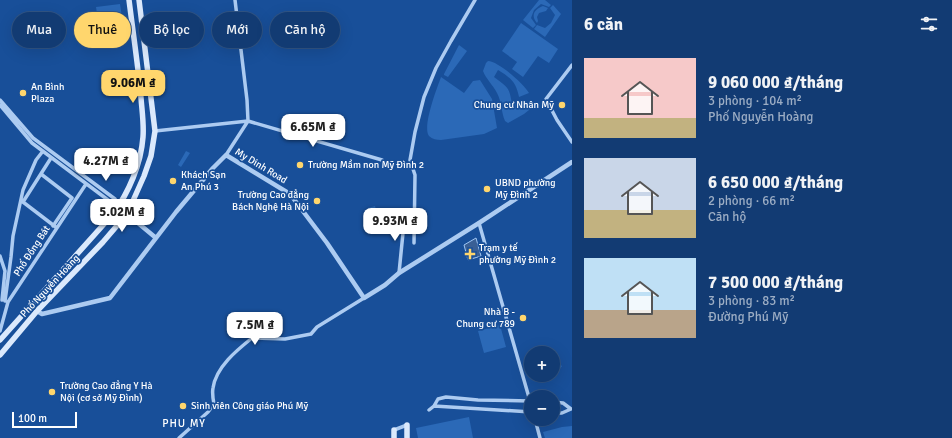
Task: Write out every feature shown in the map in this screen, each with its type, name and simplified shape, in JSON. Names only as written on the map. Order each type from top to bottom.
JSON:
[{"type":"main road","name":"Phố Nguyễn Hoàng","points":[[0,340],[119,207],[136,171],[143,138],[140,85],[129,0]]},
{"type":"main road","name":"Phố Nguyễn Hoàng","points":[[0,355],[37,312],[103,242],[126,213],[137,194],[151,156],[155,131],[138,0]]},
{"type":"main road","points":[[407,438],[408,425]]},
{"type":"main road","points":[[394,430],[394,438]]},
{"type":"street","points":[[226,155],[248,121],[247,100],[235,0]]},
{"type":"street","points":[[414,243],[415,175],[410,160],[415,132],[424,97],[436,68],[451,40],[476,0]]},
{"type":"street","points":[[572,65],[546,99],[557,120],[572,142]]},
{"type":"street","points":[[0,100],[33,138],[115,199],[119,207]]},
{"type":"street","points":[[0,105],[30,141],[119,207],[156,238]]},
{"type":"street","points":[[155,131],[248,121],[382,160]]},
{"type":"street","points":[[0,256],[5,271],[3,301],[11,257],[13,236],[23,190],[36,160],[42,151]]},
{"type":"street","name":"My Dinh Road","points":[[37,312],[42,314],[110,298],[156,238],[213,168],[226,155],[290,194],[327,243],[364,298]]},
{"type":"street","points":[[41,174],[72,198],[55,227],[23,202],[51,158]]},
{"type":"street","points":[[179,438],[208,412],[214,404],[212,390],[219,372],[238,349],[252,338],[285,339],[311,334],[317,327],[350,308],[385,285],[399,273],[572,162]]},
{"type":"street","name":"Phố Đồng Bát","points":[[0,331],[8,302],[55,227],[86,184]]},
{"type":"street","points":[[479,223],[527,390]]},
{"type":"street","points":[[399,273],[403,233],[414,225]]},
{"type":"street","points":[[429,410],[434,406],[438,399],[446,398],[524,401]]},
{"type":"street","points":[[560,403],[563,403],[571,409],[560,413]]},
{"type":"street","points":[[434,406],[524,412]]},
{"type":"street","points":[[394,430],[408,425]]},
{"type":"street","points":[[537,426],[540,438]]},
{"type":"shaded area","points":[[539,0],[545,0],[551,5],[549,7],[541,4],[534,10],[531,18],[536,25],[533,28],[523,20]]},
{"type":"shaded area","points":[[120,4],[121,12],[97,12],[96,7]]},
{"type":"shaded area","points":[[553,5],[561,14],[545,37],[534,29],[537,25],[545,28],[551,23],[555,15],[550,8]]},
{"type":"shaded area","points":[[543,6],[548,8],[546,11],[539,13],[537,23],[534,13]]},
{"type":"shaded area","points":[[521,23],[558,49],[549,63],[538,56],[523,77],[512,69],[517,62],[502,51]]},
{"type":"shaded area","points":[[459,45],[467,51],[448,77],[444,74]]},
{"type":"shaded area","points":[[488,61],[498,65],[510,74],[522,84],[529,93],[519,97],[512,81],[498,70],[494,77],[509,90],[512,104],[521,104],[525,100],[529,104],[529,110],[508,123],[505,121],[497,93],[483,71]]},
{"type":"shaded area","points":[[441,77],[464,93],[473,81],[480,80],[492,99],[497,128],[484,134],[441,140],[429,136],[427,125]]},
{"type":"shaded area","points":[[186,151],[190,153],[181,167],[178,165]]},
{"type":"shaded area","points":[[375,206],[378,216],[371,218],[368,208]]},
{"type":"shaded area","points":[[476,238],[481,256],[468,260],[464,245]]},
{"type":"shaded area","points":[[500,325],[506,347],[484,353],[478,331]]},
{"type":"shaded area","points":[[469,417],[473,438],[418,438],[416,428]]},
{"type":"shaded area","points":[[572,426],[572,438],[545,438],[543,432],[562,427]]},
{"type":"place","name":"An Bình Plaza","points":[[23,93]]},
{"type":"place","name":"Chung cư Nhân Mỹ","points":[[562,105]]},
{"type":"place","name":"Trường Mầm non Mỹ Đình 2","points":[[300,165]]},
{"type":"place","name":"Khách Sạn An Phú 3","points":[[173,181]]},
{"type":"place","name":"UBND phường Mỹ Đình 2","points":[[487,189]]},
{"type":"place","name":"Trường Cao đẳng Bách Nghệ Hà Nội","points":[[317,201]]},
{"type":"place","name":"Trạm y tế phường Mỹ Đình 2","points":[[470,254]]},
{"type":"place","name":"Nhà B - Chung cư 789","points":[[523,318]]},
{"type":"place","name":"Trường Cao đẳng Y Hà Nội (cơ sở Mỹ Đình)","points":[[52,392]]},
{"type":"place","name":"Sinh viên Công giáo Phú Mỹ","points":[[183,406]]},
{"type":"district","name":"PHU MY","points":[[184,423]]}]
